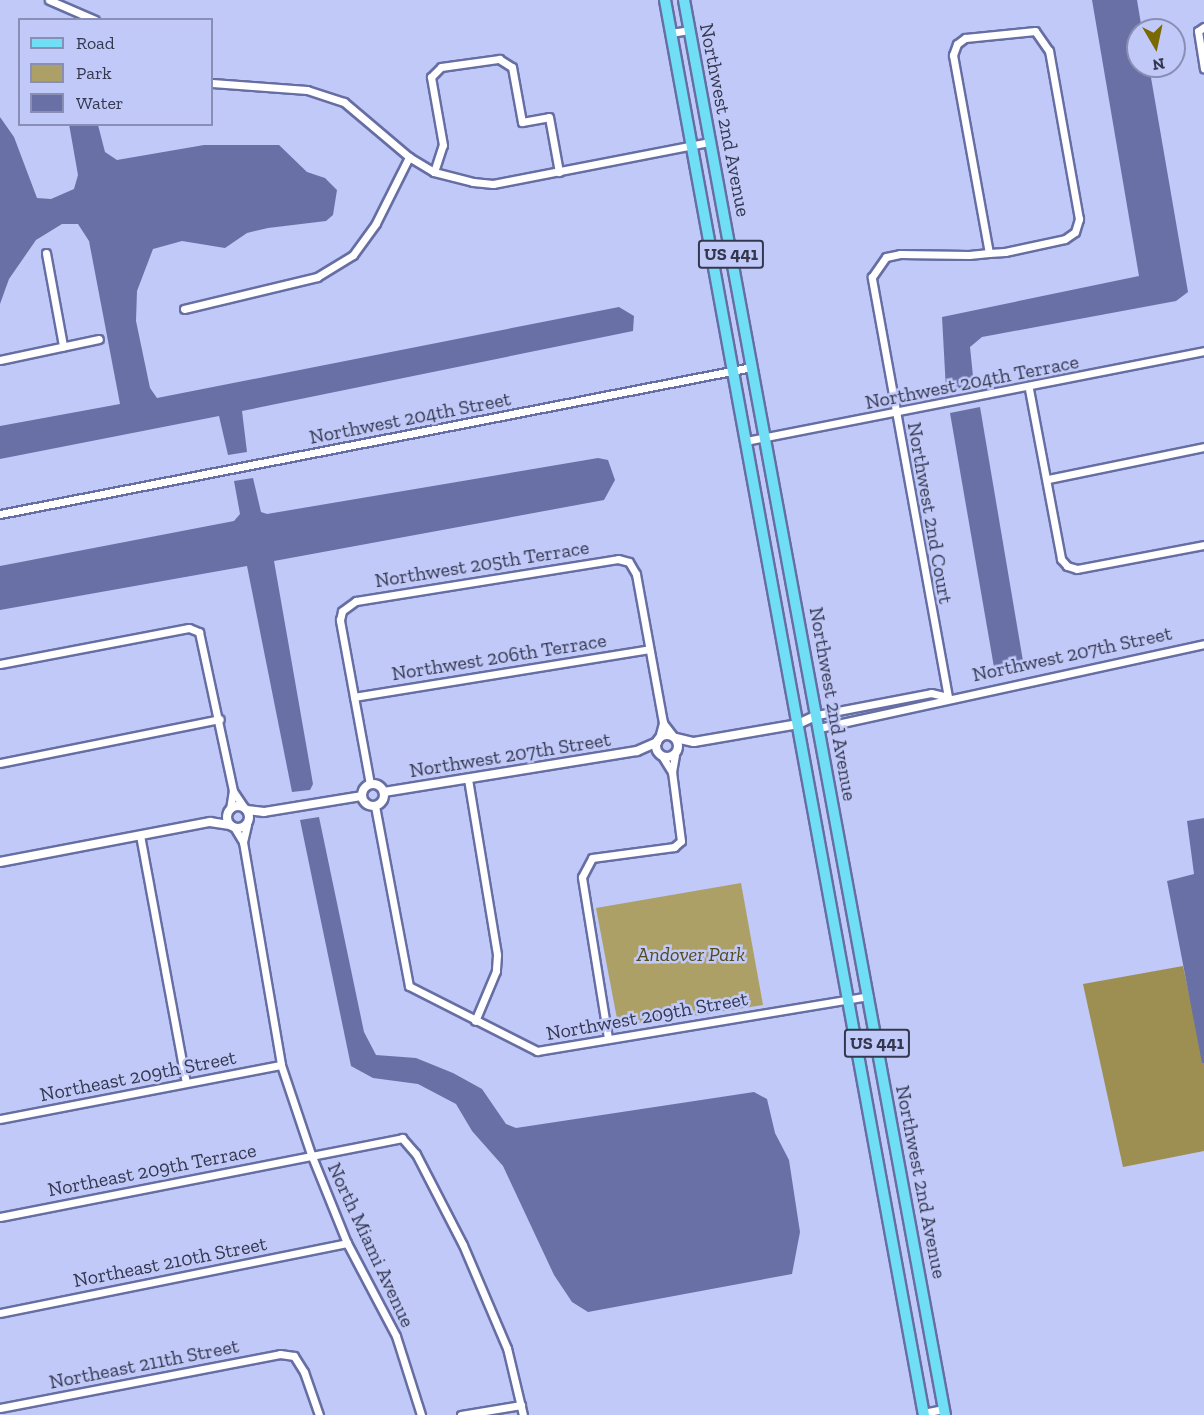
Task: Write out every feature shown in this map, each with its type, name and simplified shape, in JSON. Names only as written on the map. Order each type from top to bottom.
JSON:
[{"type":"main road","name":"Northwest 2nd Avenue","points":[[664,0],[924,1414]]},
{"type":"main road","name":"Northwest 2nd Avenue","points":[[684,0],[944,1412]]},
{"type":"street","points":[[49,0],[91,18]]},
{"type":"street","points":[[1201,29],[1204,69]]},
{"type":"street","points":[[671,33],[690,30]]},
{"type":"street","points":[[1027,31],[1041,35],[1049,51],[1077,208],[1075,232],[1065,240],[989,253],[953,55],[957,44],[966,38],[1027,31]]},
{"type":"street","points":[[434,172],[442,146],[430,77],[441,67],[499,59],[512,67],[522,122],[549,117],[559,172]]},
{"type":"street","points":[[213,82],[307,90],[345,102],[409,157],[434,172],[493,184],[710,142]]},
{"type":"street","points":[[184,309],[317,277],[353,255],[376,223],[409,157]]},
{"type":"street","name":"Northwest 2nd Court","points":[[948,697],[872,288],[877,265],[900,254],[989,253]]},
{"type":"street","points":[[46,254],[63,346]]},
{"type":"street","points":[[0,360],[99,339]]},
{"type":"street","name":"Northwest 204th Terrace","points":[[746,441],[1029,389],[1204,351]]},
{"type":"street","name":"Northwest 204th Street","points":[[0,514],[752,367]]},
{"type":"street","points":[[1029,389],[1062,559],[1067,567],[1077,569],[1204,545]]},
{"type":"street","points":[[1048,479],[1204,447]]},
{"type":"street","name":"Northwest 205th Terrace","points":[[354,697],[342,611],[356,601],[618,559],[629,562],[636,574],[649,649]]},
{"type":"street","points":[[0,664],[189,628],[199,632],[220,719],[233,791],[229,810],[232,826]]},
{"type":"street","name":"Northwest 207th Street","points":[[798,724],[819,728],[932,705],[948,697],[1204,644]]},
{"type":"street","points":[[649,649],[663,723],[658,740],[661,755],[672,772]]},
{"type":"street","name":"Northwest 206th Terrace","points":[[354,697],[649,649]]},
{"type":"street","name":"Northwest 207th Street","points":[[674,737],[694,742],[798,724],[817,716],[931,693],[948,697]]},
{"type":"street","points":[[354,697],[370,784],[362,796]]},
{"type":"street","points":[[0,763],[220,719]]},
{"type":"street","points":[[608,1038],[582,877],[592,858],[674,847],[681,841],[672,772],[676,754],[674,737],[663,723]]},
{"type":"street","points":[[658,740],[674,737]]},
{"type":"street","name":"Northwest 207th Street","points":[[641,751],[658,740]]},
{"type":"street","name":"Northwest 207th Street","points":[[384,792],[641,751],[661,755],[676,754],[694,742]]},
{"type":"street","points":[[468,779],[496,955],[496,971],[475,1021]]},
{"type":"street","points":[[211,822],[229,810],[245,808],[264,812],[362,796],[375,806],[384,792],[379,785],[370,784]]},
{"type":"street","points":[[233,791],[245,808],[248,822]]},
{"type":"street","name":"Northwest 209th Street","points":[[375,806],[409,986],[537,1051],[868,996]]},
{"type":"street","points":[[0,862],[211,822],[232,826],[248,822],[264,812]]},
{"type":"street","name":"North Miami Avenue","points":[[248,822],[243,842],[281,1065],[311,1155],[347,1243],[396,1336],[421,1415]]},
{"type":"street","name":"North Miami Avenue","points":[[232,826],[243,842]]},
{"type":"street","points":[[140,835],[186,1083]]},
{"type":"street","name":"Northeast 209th Street","points":[[0,1119],[281,1065]]},
{"type":"street","name":"Northeast 209th Terrace","points":[[0,1217],[402,1138],[416,1154],[463,1245],[507,1348],[521,1405]]},
{"type":"street","name":"Northeast 210th Street","points":[[0,1313],[347,1243]]},
{"type":"street","name":"Northeast 211th Street","points":[[0,1408],[280,1354],[294,1356],[319,1415]]},
{"type":"street","points":[[461,1415],[521,1405],[523,1415]]},
{"type":"street","points":[[924,1414],[944,1412]]},
{"type":"green space","name":"Andover Park","points":[[741,883],[763,1005],[623,1027],[618,1024],[596,908]]},
{"type":"shaded area","points":[[1183,966],[1204,1063],[1204,1151],[1123,1167],[1083,984]]},
{"type":"water","points":[[1092,0],[1137,0],[1140,18],[1126,18],[1126,78],[1151,78],[1188,292],[1176,301],[982,337],[970,347],[974,386],[946,390],[942,317],[1139,276]]},
{"type":"water","points":[[0,117],[14,137],[37,198],[51,199],[74,189],[78,175],[69,126],[98,126],[105,152],[117,160],[204,145],[279,145],[307,172],[325,178],[337,190],[333,215],[326,221],[247,233],[225,248],[182,241],[153,249],[137,291],[136,321],[150,388],[157,398],[619,307],[634,316],[633,331],[242,411],[247,452],[228,455],[219,416],[0,459],[0,426],[120,404],[89,241],[78,224],[62,224],[36,240],[9,279],[0,304]]},
{"type":"water","points":[[980,407],[1024,667],[995,673],[950,413]]},
{"type":"water","points":[[598,458],[608,460],[615,480],[604,500],[274,561],[313,784],[310,790],[292,792],[247,566],[0,610],[0,566],[234,521],[240,514],[234,481],[253,478],[261,512],[267,514]]},
{"type":"water","points":[[319,817],[364,1032],[376,1055],[416,1058],[453,1073],[482,1089],[506,1124],[516,1128],[754,1092],[767,1099],[775,1133],[789,1160],[800,1232],[792,1274],[588,1312],[572,1302],[554,1275],[503,1166],[472,1131],[456,1104],[418,1084],[373,1078],[351,1066],[300,820]]},
{"type":"water","points":[[1204,818],[1204,1063],[1202,1063],[1167,881],[1194,874],[1187,821]]}]
